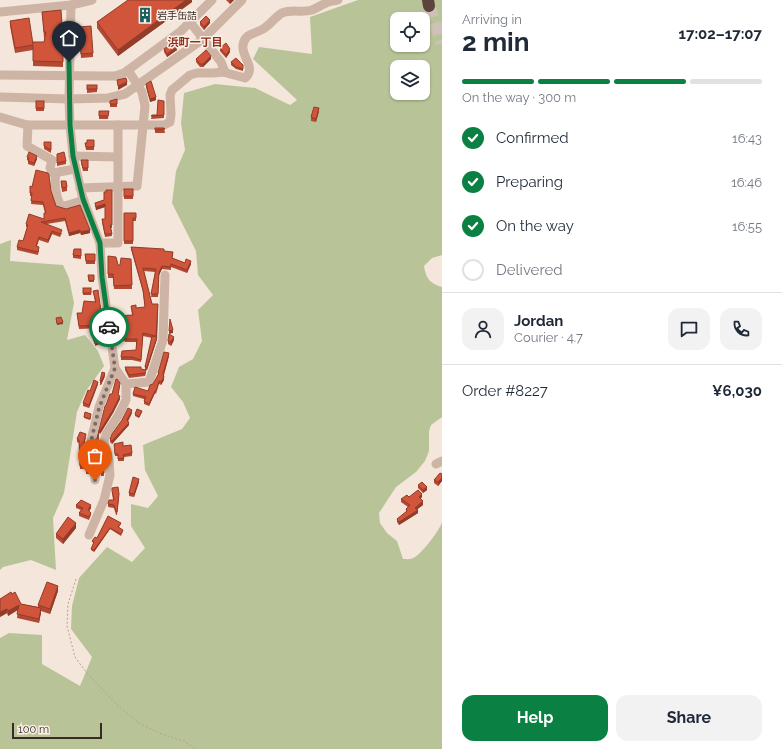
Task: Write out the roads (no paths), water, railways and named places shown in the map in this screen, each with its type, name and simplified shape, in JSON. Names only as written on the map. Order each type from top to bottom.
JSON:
[{"type":"street","points":[[0,12],[71,5],[92,0]]},
{"type":"street","points":[[0,75],[115,76],[128,70],[181,31],[212,0]]},
{"type":"street","points":[[0,98],[108,98],[125,94],[203,39],[242,0]]},
{"type":"street","points":[[0,117],[28,125],[143,125],[164,124],[170,122],[172,114],[170,95],[172,90],[190,75],[198,73],[225,72],[245,78],[249,75],[251,69],[243,46],[245,38],[251,33],[263,29],[281,14],[292,10],[313,10],[326,2],[338,0]]},
{"type":"street","points":[[71,5],[69,99],[73,156],[80,188],[100,243],[102,277],[115,368],[126,384],[126,400],[118,416],[106,434],[104,442],[109,461],[110,475],[104,500],[89,535]]},
{"type":"street","points":[[190,22],[221,62],[225,72]]},
{"type":"street","points":[[80,188],[137,186],[145,106],[144,96],[128,70]]},
{"type":"street","points":[[28,125],[27,146],[52,160],[50,168],[53,173],[76,169]]},
{"type":"street","points":[[100,243],[118,243],[118,125]]},
{"type":"street","points":[[73,156],[118,156]]},
{"type":"street","points":[[56,173],[55,178],[57,195],[60,205],[65,206],[84,200]]},
{"type":"street","points":[[126,384],[149,382],[163,340],[164,275]]},
{"type":"street","points":[[95,480],[95,465],[90,445],[99,408],[115,368]]},
{"type":"tunnel","points":[[429,6],[442,43]]},
{"type":"place","name":"岩手缶詰","points":[[145,15]]},
{"type":"district","name":"浜町一丁目","points":[[195,42]]}]
